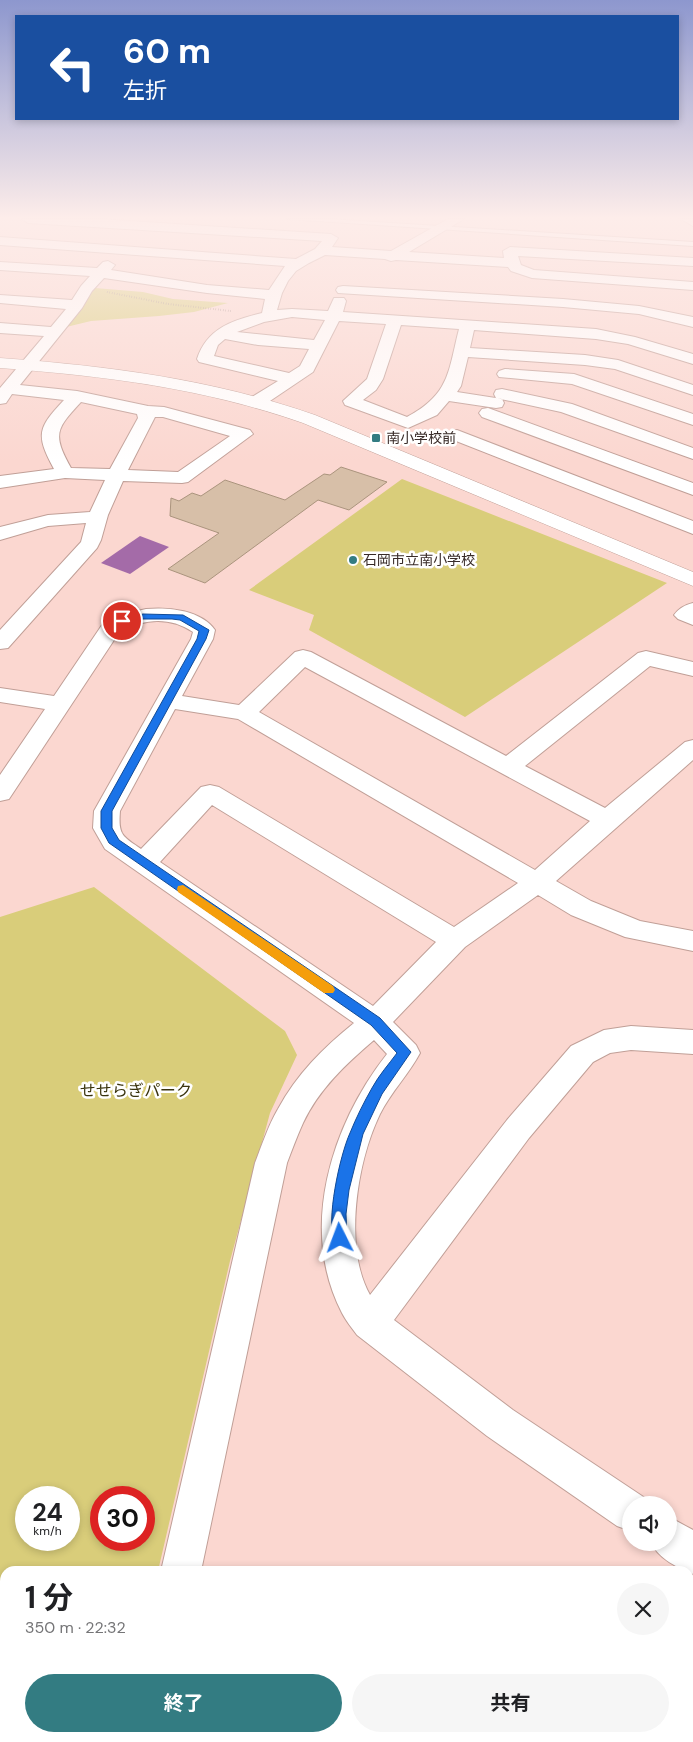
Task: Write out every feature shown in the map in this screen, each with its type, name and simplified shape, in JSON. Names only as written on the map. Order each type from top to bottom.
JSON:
[{"type":"street","points":[[17,300],[77,305]]},
{"type":"street","points":[[4,394],[80,300]]},
{"type":"street","points":[[269,316],[271,300]]},
{"type":"street","points":[[258,401],[307,369],[334,316],[339,300]]},
{"type":"street","points":[[517,300],[638,310],[692,321]]},
{"type":"street","points":[[556,332],[563,303]]},
{"type":"street","points":[[292,379],[205,359],[212,342],[235,327],[269,316],[292,313],[596,334],[630,340],[693,359]]},
{"type":"street","points":[[395,321],[370,387],[351,401],[408,423],[431,411],[453,386],[467,326]]},
{"type":"street","points":[[0,328],[54,332]]},
{"type":"street","points":[[223,334],[258,340],[320,345]]},
{"type":"street","points":[[461,352],[585,360],[618,365],[693,390]]},
{"type":"street","points":[[509,355],[495,404],[458,435],[693,528]]},
{"type":"street","points":[[0,363],[163,379],[258,401],[309,419],[693,580]]},
{"type":"street","points":[[505,374],[574,379],[693,420]]},
{"type":"street","points":[[0,482],[65,473],[182,478],[244,434],[164,412],[146,411],[135,407],[77,396],[4,394]]},
{"type":"street","points":[[65,473],[50,447],[48,435],[51,425],[77,396]]},
{"type":"street","points":[[446,396],[495,404],[566,408],[693,454]]},
{"type":"street","points":[[495,404],[634,467],[693,489]]},
{"type":"street","points":[[3,635],[90,544],[95,532],[97,518],[116,476],[147,418],[146,411]]},
{"type":"street","points":[[598,490],[693,428]]},
{"type":"street","points":[[0,534],[46,519],[71,516],[97,518]]},
{"type":"street","points":[[693,609],[685,615],[693,619]]},
{"type":"street","points":[[0,793],[112,627],[122,621],[161,616],[183,618],[204,630],[202,639],[107,811],[106,828],[114,843],[375,1022],[405,1052],[378,1090],[356,1134],[342,1190],[338,1214],[343,1268],[354,1301],[370,1323],[500,1423],[622,1506]]},
{"type":"street","points":[[244,713],[303,658],[607,820]]},
{"type":"street","points":[[508,767],[646,658],[692,668]]},
{"type":"street","points":[[0,694],[60,704]]},
{"type":"street","points":[[167,701],[244,713],[581,908],[635,930],[692,933]]},
{"type":"street","points":[[182,1566],[271,1163],[289,1118],[310,1084],[338,1053],[375,1022],[455,940],[537,883],[693,747]]},
{"type":"street","points":[[144,862],[210,793],[455,940]]},
{"type":"street","points":[[370,1323],[518,1129],[582,1054],[604,1042],[631,1038],[693,1042]]},
{"type":"street","points":[[677,1543],[693,1554]]},
{"type":"path","points":[[148,300],[269,316]]},
{"type":"green space","points":[[85,300],[191,300],[228,303],[194,312],[91,321],[62,328]]},
{"type":"green space","points":[[402,479],[667,583],[465,717],[309,630],[314,615],[249,590]]},
{"type":"green space","name":"せせらぎパーク","points":[[94,887],[285,1031],[297,1055],[270,1113],[230,1261],[159,1566],[0,1566],[0,917]]},
{"type":"shaded area","points":[[140,536],[169,547],[130,574],[101,563]]},
{"type":"building","points":[[341,467],[387,482],[349,510],[318,500],[205,583],[168,569],[219,533],[170,516],[171,498],[179,501],[192,493],[201,496],[225,480],[285,500],[324,474],[330,475]]},
{"type":"slow traffic","points":[[183,889],[329,990]]},
{"type":"place","name":"南小学校前","points":[[376,438]]},
{"type":"place","name":"石岡市立南小学校","points":[[353,560]]},
{"type":"route","points":[[122,621],[161,616],[183,618],[204,630],[202,639],[107,811],[106,828],[114,843],[375,1022],[405,1052],[378,1090],[356,1134],[338,1214],[340,1238]]}]
